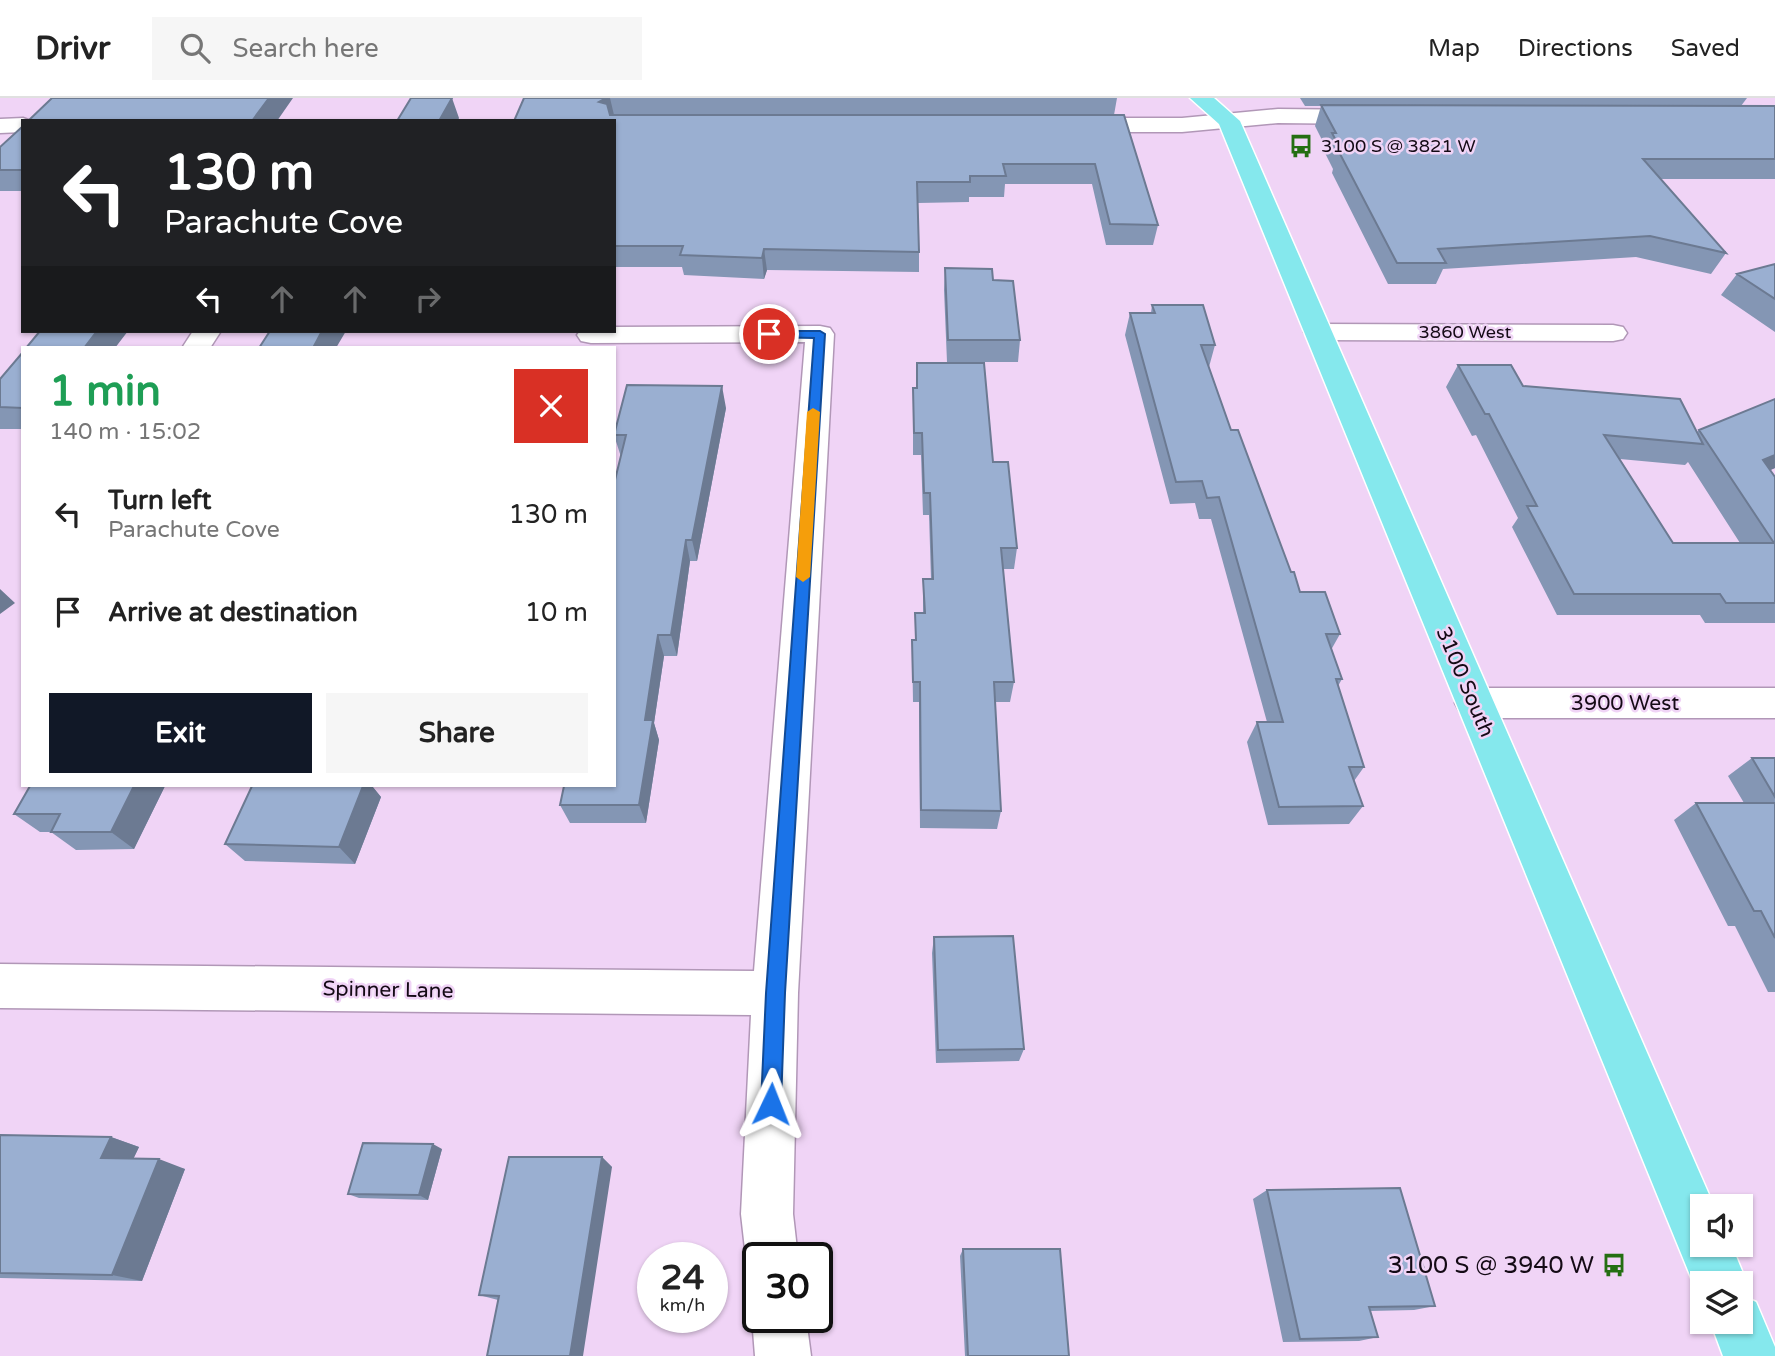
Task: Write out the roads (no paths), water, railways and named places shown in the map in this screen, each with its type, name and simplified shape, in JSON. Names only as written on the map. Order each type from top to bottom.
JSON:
[{"type":"main road","name":"3100 South","points":[[1222,106],[1690,1212]]},
{"type":"main road","points":[[1742,1334],[1751,1356]]},
{"type":"street","points":[[1058,125],[1182,125],[1222,106],[1278,117],[1388,117]]},
{"type":"street","points":[[0,125],[21,125]]},
{"type":"street","name":"3860 West","points":[[1318,332],[1613,333]]},
{"type":"street","points":[[591,335],[820,334],[775,993],[767,1214],[770,1242]]},
{"type":"street","name":"3900 West","points":[[1474,703],[1775,703]]},
{"type":"street","name":"Spinner Lane","points":[[0,986],[775,993]]},
{"type":"street","points":[[781,1333],[783,1356]]},
{"type":"place","name":"3100 S @ 3821 W","points":[[1301,146]]},
{"type":"place","name":"3100 S @ 3940 W","points":[[1614,1265]]}]
